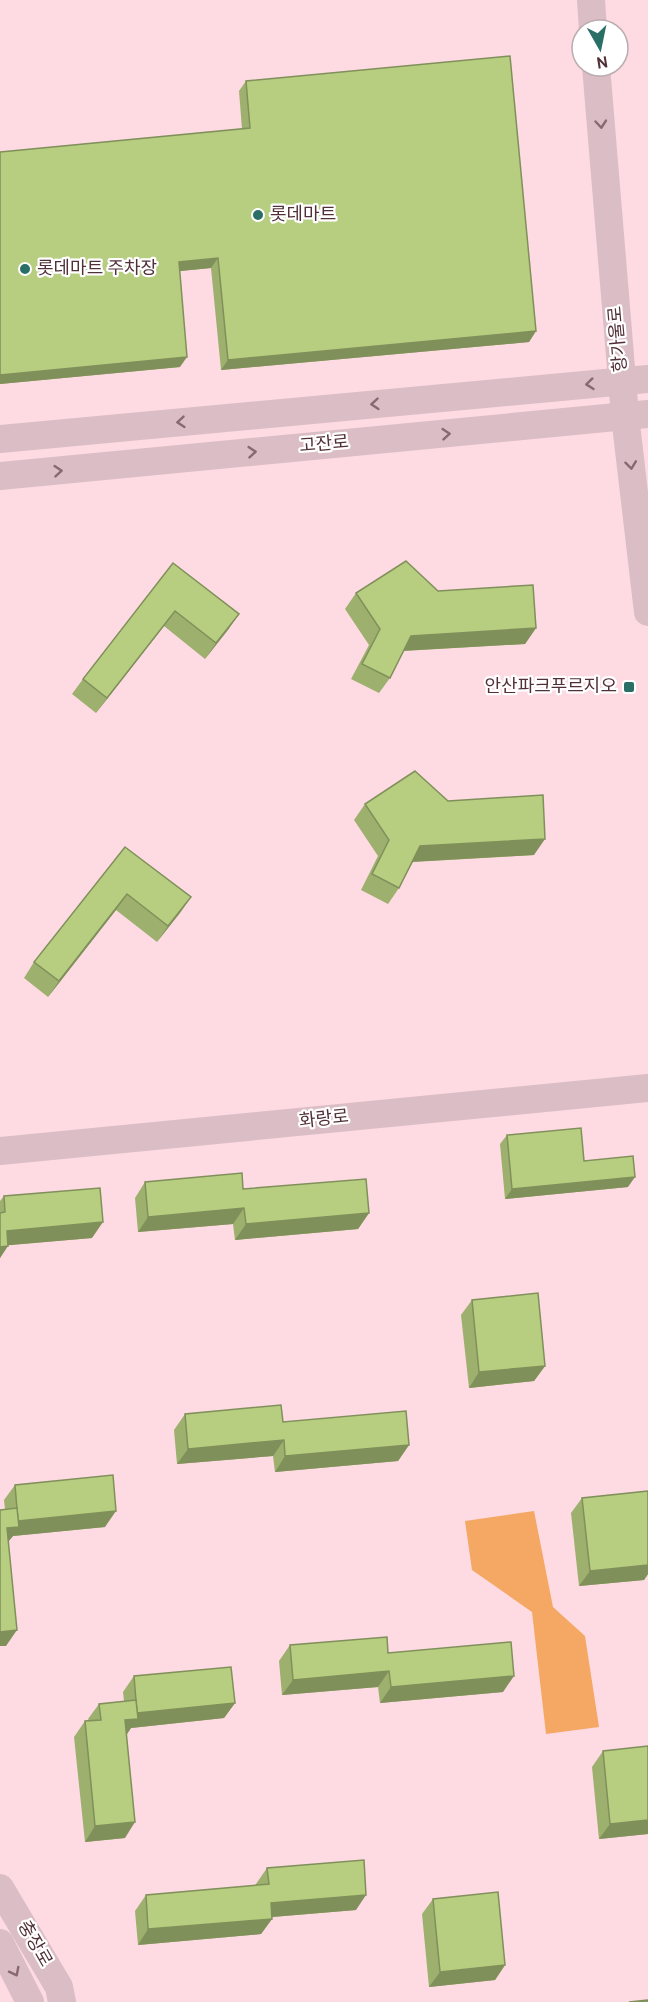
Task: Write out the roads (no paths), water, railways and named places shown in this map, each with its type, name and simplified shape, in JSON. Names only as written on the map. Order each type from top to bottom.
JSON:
[{"type":"street","points":[[591,0],[592,18]]},
{"type":"street","name":"항가울로","points":[[597,78],[635,380],[648,612]]},
{"type":"street","name":"고잔로","points":[[0,439],[635,380]]},
{"type":"street","name":"고잔로","points":[[0,476],[637,415]]},
{"type":"street","name":"화랑로","points":[[0,1151],[648,1088]]},
{"type":"street","name":"충장로","points":[[0,1888],[59,1987],[62,2002]]},
{"type":"street","name":"충장로","points":[[0,1943],[30,2002]]},
{"type":"place","name":"롯데마트","points":[[258,215]]},
{"type":"place","name":"롯데마트 주차장","points":[[25,269]]},
{"type":"place","name":"안산파크푸르지오","points":[[629,687]]}]
